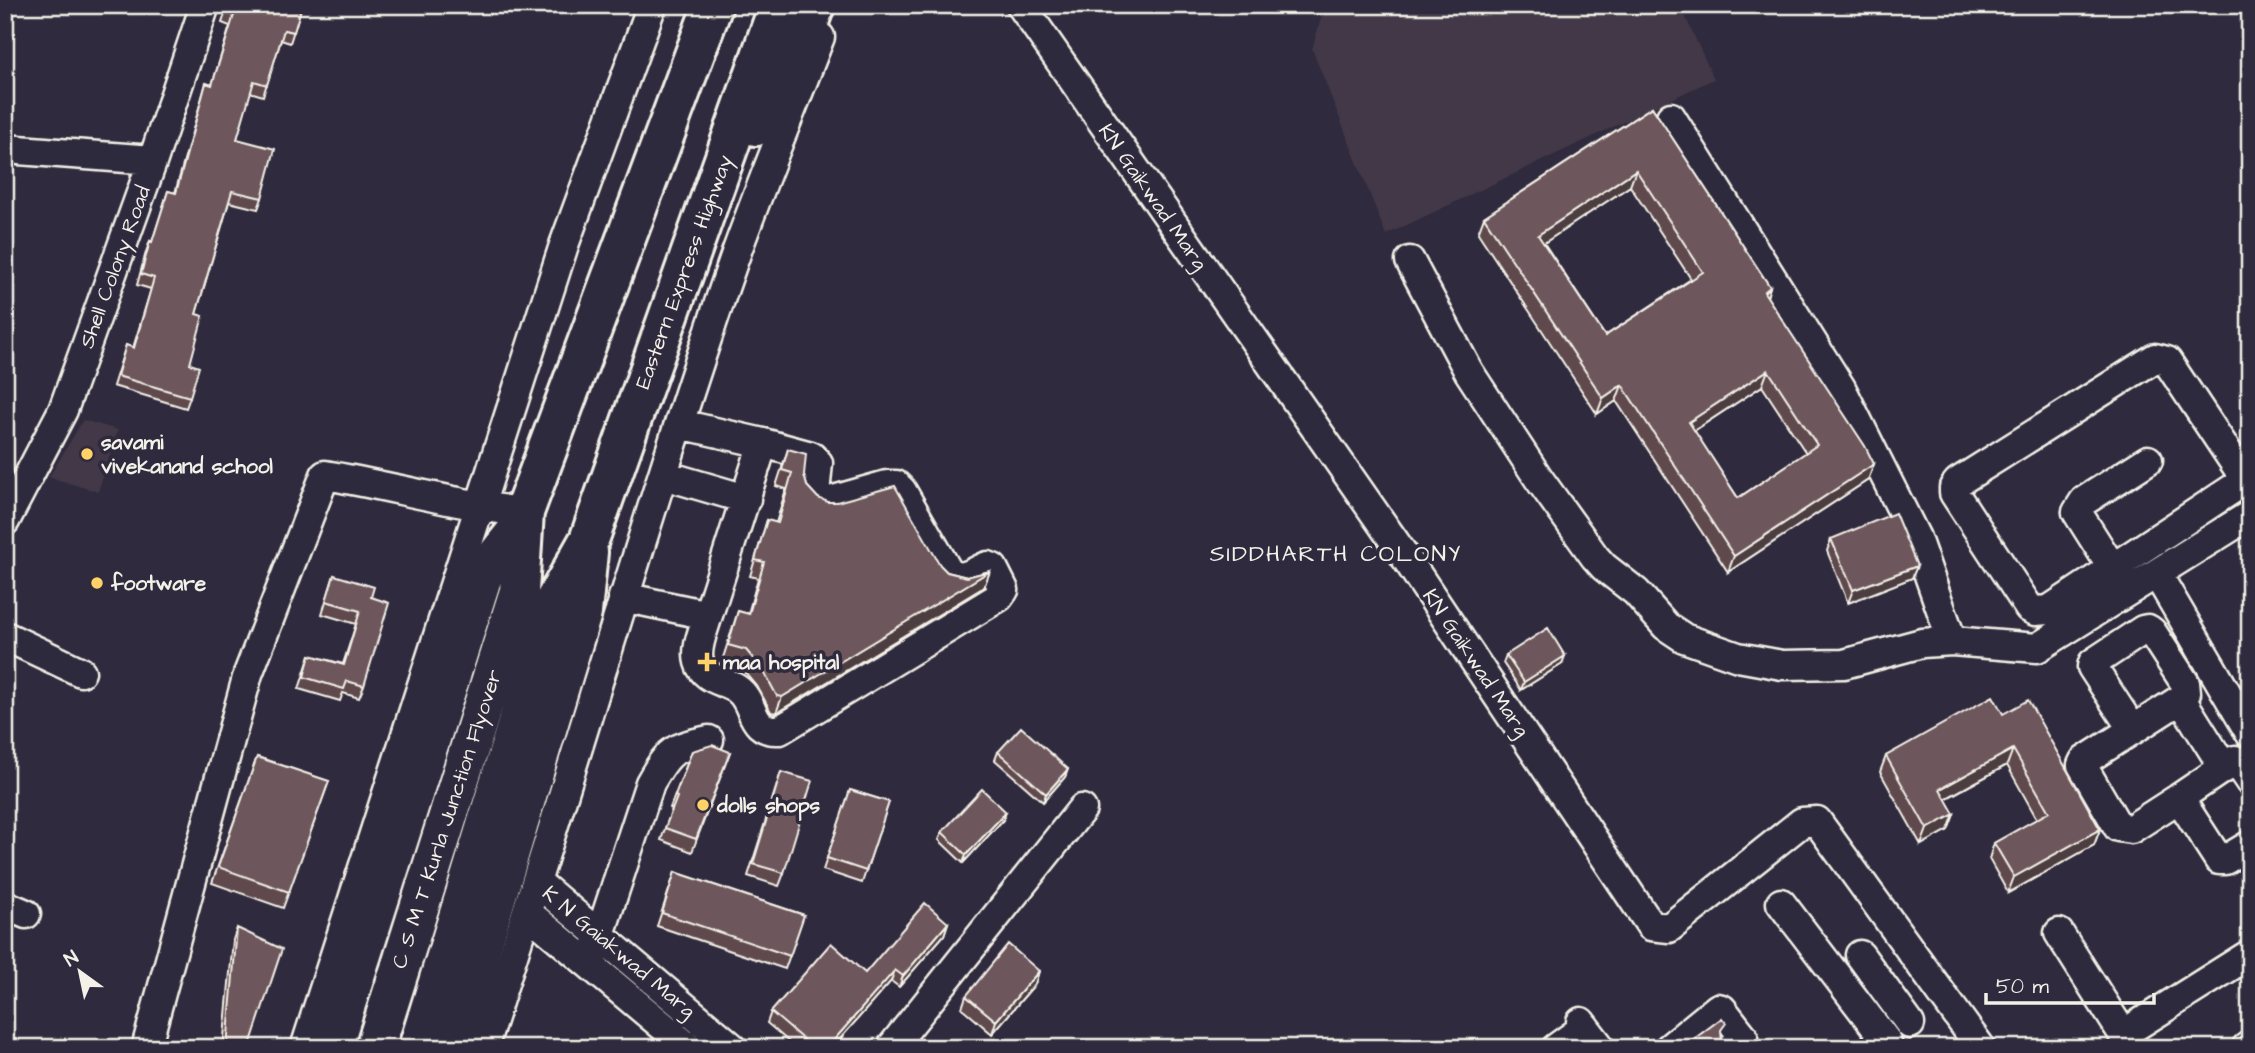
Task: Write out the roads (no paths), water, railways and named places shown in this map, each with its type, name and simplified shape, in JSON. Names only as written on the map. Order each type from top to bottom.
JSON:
[{"type":"highway","points":[[332,1048],[484,572],[523,517],[713,5]]},
{"type":"highway","name":"Eastern Express Highway","points":[[589,540],[779,5]]},
{"type":"highway","points":[[721,167],[761,119],[805,33],[815,5]]},
{"type":"highway","name":"C S M T Kurla Junction Flyover","points":[[375,1048],[519,591],[523,517]]},
{"type":"highway","points":[[451,1048],[582,612],[589,540]]},
{"type":"highway","name":"C S M T Kurla Junction Flyover","points":[[418,1048],[555,600],[589,540]]},
{"type":"street","name":"Shell Colony Road","points":[[5,520],[63,410],[153,160],[205,5]]},
{"type":"street","points":[[305,1048],[564,245],[652,5]]},
{"type":"street","points":[[484,1048],[538,883],[623,597],[733,261],[833,5]]},
{"type":"street","name":"KN Gaikwad Marg","points":[[1021,5],[1408,561],[1651,926],[1669,928],[1801,822],[1817,821],[1981,1048]]},
{"type":"street","points":[[1671,117],[1841,388],[1916,538],[1952,641]]},
{"type":"street","points":[[5,149],[153,160]]},
{"type":"street","points":[[1410,261],[1469,372],[1539,479],[1595,557],[1636,593],[1666,626],[1684,638],[1738,657],[1782,665],[1844,664],[1922,643],[1952,641],[2037,649],[2250,515]]},
{"type":"street","points":[[2155,358],[2167,361],[2248,483],[2113,568],[2049,610],[2035,611],[2029,608],[1958,500],[1954,487],[2155,358]]},
{"type":"street","points":[[680,424],[763,443],[811,456],[818,463],[815,493],[819,499],[827,502],[887,485],[896,485],[949,573],[957,578],[968,576],[988,566],[993,568],[1004,590],[999,597],[780,730],[769,731],[757,723],[742,693],[707,676],[700,666],[698,654],[763,443]]},
{"type":"street","points":[[2128,592],[2077,512],[2078,507],[2148,460]]},
{"type":"street","points":[[146,1048],[248,674],[325,475],[387,485],[523,517]]},
{"type":"street","points":[[664,475],[746,499]]},
{"type":"street","points":[[2157,574],[2250,733]]},
{"type":"street","points":[[623,597],[708,615]]},
{"type":"street","points":[[2097,611],[2120,645]]},
{"type":"street","points":[[2133,730],[2092,667],[2093,663],[2148,629],[2187,688],[2186,693],[2181,699],[2133,730],[2084,761],[2082,765],[2118,827],[2131,829],[2179,798],[2240,765],[2181,699]]},
{"type":"street","points":[[2165,652],[2192,635]]},
{"type":"street","points":[[5,636],[81,672]]},
{"type":"street","points":[[590,965],[650,783],[660,765],[677,747],[709,740]]},
{"type":"street","points":[[2179,798],[2219,860],[2225,860],[2250,845]]},
{"type":"street","points":[[891,1048],[1082,809]]},
{"type":"street","name":"K N Gaiakwad Marg","points":[[538,883],[733,1048]]},
{"type":"street","points":[[1781,903],[1834,973],[1883,1045],[1944,999]]},
{"type":"street","name":"K N Gaiakwad Marg","points":[[528,913],[689,1048]]},
{"type":"street","points":[[1834,973],[1895,931]]},
{"type":"street","points":[[2059,933],[2128,1041],[2250,954]]},
{"type":"street","points":[[1860,955],[1910,1024]]},
{"type":"street","points":[[1669,1048],[1718,1008],[1722,1009],[1743,1036],[1732,1048]]},
{"type":"place","name":"savami vivekanand school","points":[[87,454]]},
{"type":"place","name":"footware","points":[[97,583]]},
{"type":"place","name":"maa hospital","points":[[707,662]]},
{"type":"place","name":"dolls shops","points":[[703,805]]},
{"type":"district","name":"SIDDHARTH COLONY","points":[[1336,554]]}]
